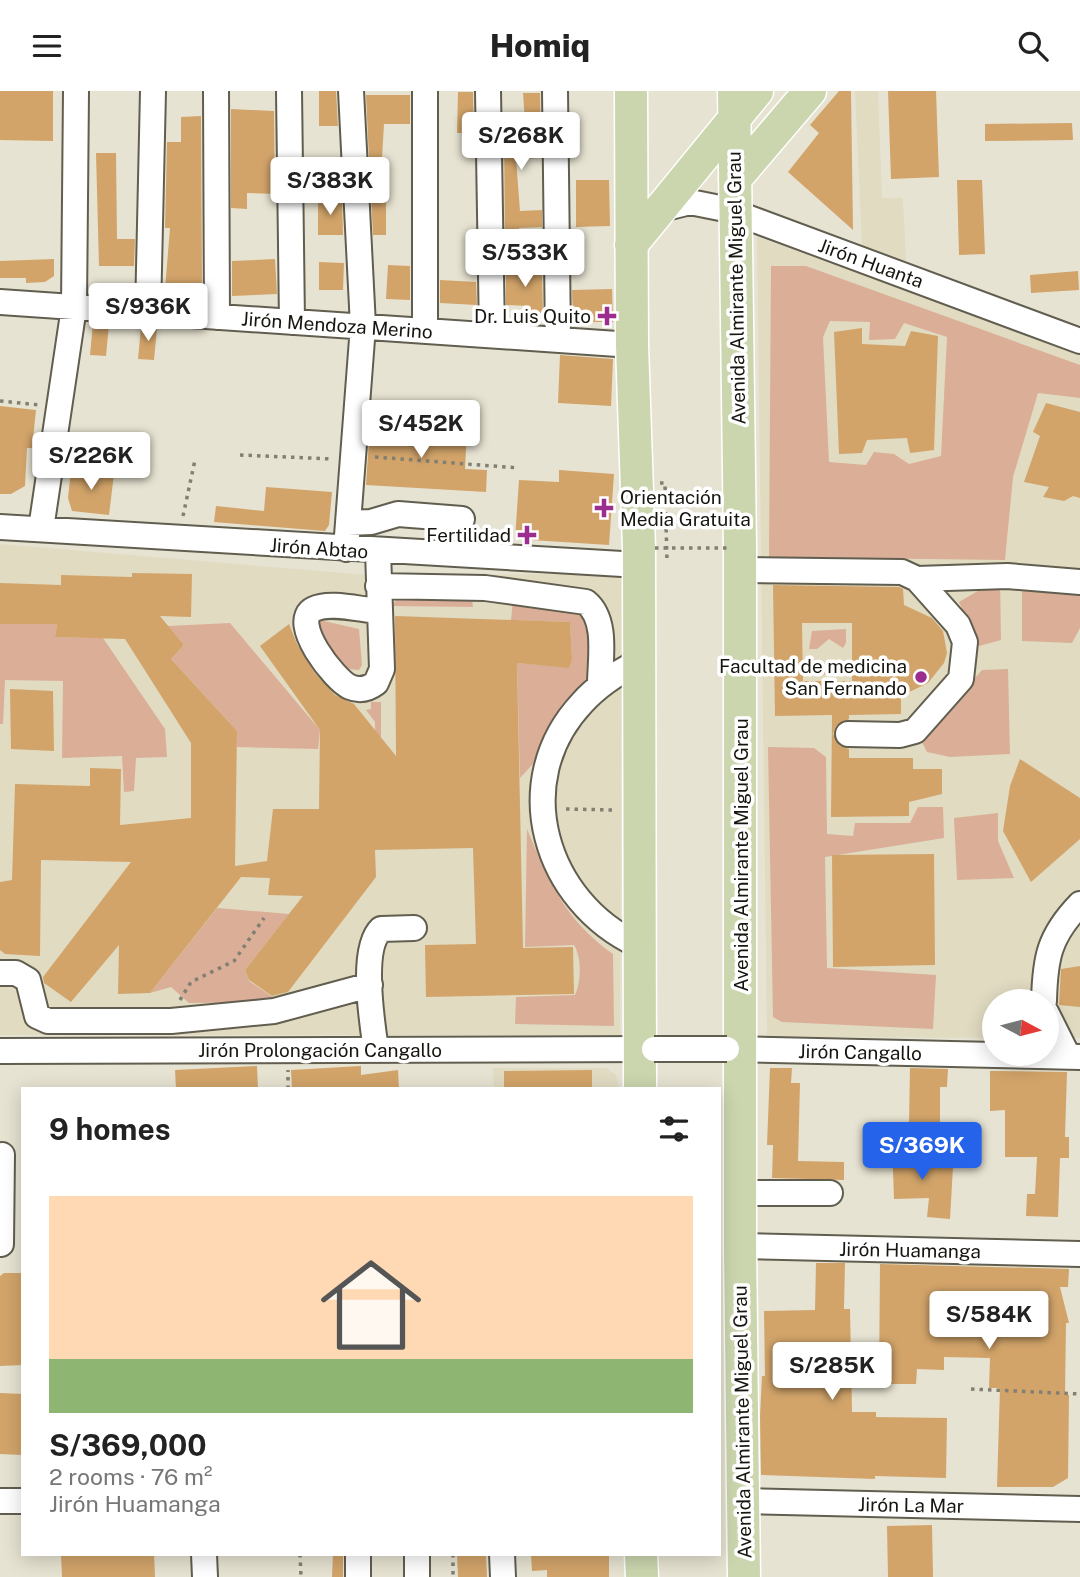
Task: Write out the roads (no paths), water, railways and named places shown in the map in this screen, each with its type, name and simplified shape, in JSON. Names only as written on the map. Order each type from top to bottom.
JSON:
[{"type":"main road","points":[[631,91],[646,225],[632,345],[647,557],[638,662],[638,945],[647,1049],[639,1087]]},
{"type":"main road","points":[[646,225],[731,113],[757,91]]},
{"type":"main road","points":[[735,179],[810,91]]},
{"type":"main road","name":"Avenida Almirante Miguel Grau","points":[[731,113],[735,179],[730,211],[735,559],[735,1049],[740,1193],[744,1577]]},
{"type":"main road","points":[[641,1556],[642,1577]]},
{"type":"street","points":[[41,529],[74,307],[76,91]]},
{"type":"street","points":[[148,313],[153,91]]},
{"type":"street","points":[[216,91],[217,317]]},
{"type":"street","points":[[289,91],[292,322]]},
{"type":"street","points":[[346,549],[363,326],[351,91]]},
{"type":"street","points":[[425,91],[425,331]]},
{"type":"street","points":[[488,91],[492,335]]},
{"type":"street","points":[[555,91],[558,340]]},
{"type":"street","name":"Jirón Huanta","points":[[646,225],[690,202],[730,211],[1080,341]]},
{"type":"street","name":"Jirón Mendoza Merino","points":[[0,302],[632,345]]},
{"type":"street","points":[[348,523],[371,522],[398,514],[462,519]]},
{"type":"street","name":"Jirón Abtao","points":[[0,527],[377,551],[647,557]]},
{"type":"street","points":[[377,551],[379,611]]},
{"type":"street","points":[[735,559],[902,572],[917,579],[951,614],[965,642],[961,679],[915,731],[900,735],[848,734]]},
{"type":"street","points":[[917,579],[1007,576],[1080,582]]},
{"type":"street","points":[[378,586],[485,588],[586,602],[596,610],[599,620],[600,685]]},
{"type":"street","points":[[638,662],[600,685],[575,713],[552,753],[545,781],[543,809],[546,835],[566,885],[601,924],[638,945]]},
{"type":"street","points":[[1045,989],[1048,952],[1061,923],[1080,904]]},
{"type":"street","points":[[376,1049],[370,985],[370,950],[375,935],[381,929],[414,928]]},
{"type":"street","points":[[0,973],[16,974],[28,979],[35,1011],[44,1021],[171,1021],[274,1011],[370,985]]},
{"type":"street","points":[[1059,1032],[1074,1056]]},
{"type":"street","name":"Jirón Cangallo","points":[[647,1049],[1074,1056]]},
{"type":"street","name":"Jirón Prolongación Cangallo","points":[[0,1051],[647,1049]]},
{"type":"street","points":[[2,1155],[8,1244]]},
{"type":"street","points":[[740,1193],[830,1193]]},
{"type":"street","name":"Jirón Huamanga","points":[[740,1246],[1080,1254]]},
{"type":"street","points":[[0,1501],[21,1501]]},
{"type":"street","name":"Jirón La Mar","points":[[742,1501],[1080,1509]]},
{"type":"street","points":[[204,1556],[205,1577]]},
{"type":"street","points":[[358,1556],[358,1577]]},
{"type":"street","points":[[417,1556],[417,1577]]},
{"type":"street","points":[[502,1556],[503,1577]]},
{"type":"place","name":"Dr. Luis Quito","points":[[607,316]]},
{"type":"place","name":"Orientación Media Gratuita","points":[[604,508]]},
{"type":"place","name":"Fertilidad","points":[[527,535]]},
{"type":"place","name":"Facultad de medicina San Fernando","points":[[921,677]]}]
